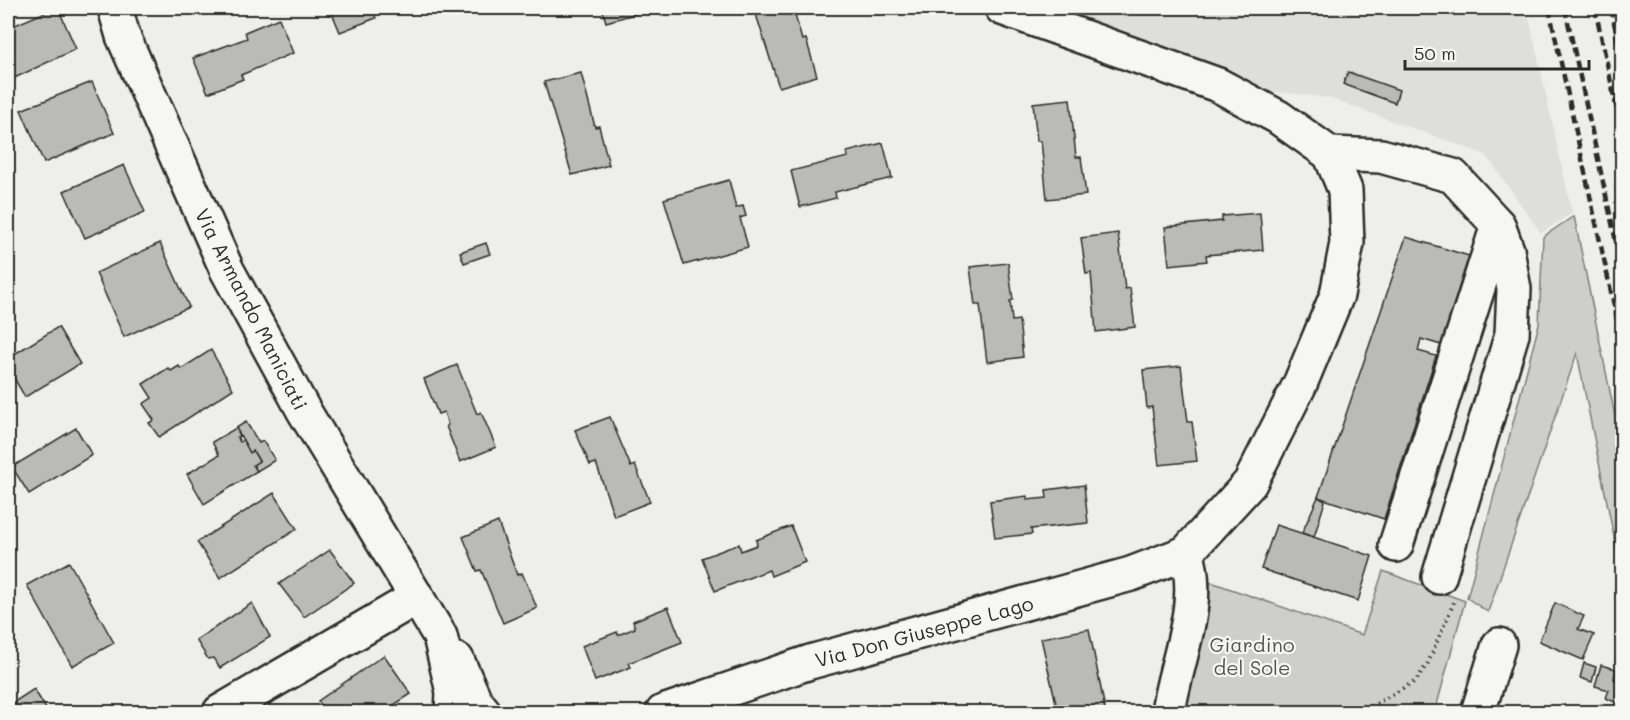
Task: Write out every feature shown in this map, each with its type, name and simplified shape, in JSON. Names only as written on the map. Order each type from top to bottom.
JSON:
[{"type":"street","name":"Via Armando Maniciati","points":[[115,8],[123,36],[227,270],[304,411],[457,661],[475,701],[484,712]]},
{"type":"street","points":[[1002,8],[1218,85],[1278,117],[1330,154],[1345,190],[1347,243],[1337,295],[1300,384],[1250,483],[1186,554],[1191,568],[1193,591],[1168,712]]},
{"type":"street","points":[[1330,154],[1381,156],[1453,176],[1498,225],[1507,250],[1514,289],[1512,334],[1439,577]]},
{"type":"street","points":[[1396,545],[1498,225]]},
{"type":"street","name":"Via Don Giuseppe Lago","points":[[663,712],[810,662],[1131,574],[1186,554]]},
{"type":"street","points":[[220,712],[417,597]]},
{"type":"street","name":"Via Armando Maniciati","points":[[440,636],[453,692],[452,712]]},
{"type":"street","points":[[1478,712],[1499,645]]},
{"type":"path","points":[[1368,712],[1372,706],[1416,681],[1428,663],[1455,599],[1458,584],[1439,577]]},
{"type":"shaded area","points":[[1008,8],[1527,8],[1572,213],[1541,233],[1486,155],[1329,98],[1227,86]]},
{"type":"green space","points":[[1574,216],[1622,450],[1622,577],[1577,353],[1488,612],[1467,598],[1539,324],[1543,237]]},
{"type":"green space","name":"Giardino del Sole","points":[[1383,571],[1465,601],[1435,712],[1181,712],[1211,582],[1362,635]]},
{"type":"building","points":[[58,8],[76,49],[8,81],[8,28]]},
{"type":"building","points":[[330,8],[388,8],[374,13],[376,18],[340,32]]},
{"type":"building","points":[[602,8],[656,8],[606,22]]},
{"type":"building","points":[[754,8],[793,8],[802,40],[806,39],[817,76],[779,87]]},
{"type":"building","points":[[279,18],[293,53],[241,75],[243,79],[208,93],[193,58],[247,38],[245,32]]},
{"type":"building","points":[[1348,72],[1399,90],[1395,103],[1343,84]]},
{"type":"building","points":[[581,73],[595,127],[599,126],[609,165],[572,175],[544,82]]},
{"type":"building","points":[[92,82],[114,133],[44,163],[21,110]]},
{"type":"building","points":[[1070,99],[1076,157],[1081,157],[1086,195],[1047,199],[1041,141],[1037,141],[1033,103]]},
{"type":"building","points":[[883,143],[892,178],[835,192],[836,198],[800,207],[791,171],[848,157],[847,152]]},
{"type":"building","points":[[124,165],[145,212],[85,238],[64,191]]},
{"type":"building","points":[[729,180],[736,208],[743,206],[746,216],[740,218],[748,247],[684,265],[664,199]]},
{"type":"building","points":[[1260,213],[1263,250],[1206,255],[1207,261],[1169,265],[1165,227],[1222,221],[1222,216]]},
{"type":"building","points":[[1118,233],[1125,289],[1130,288],[1135,327],[1096,332],[1091,273],[1086,274],[1081,238]]},
{"type":"building","points":[[1406,237],[1469,256],[1441,345],[1421,339],[1418,351],[1436,356],[1384,519],[1318,497]]},
{"type":"building","points":[[160,243],[189,307],[124,337],[96,273]]},
{"type":"building","points":[[486,243],[490,254],[464,263],[460,252]]},
{"type":"building","points":[[1008,263],[1013,300],[1010,301],[1012,321],[1019,320],[1023,357],[987,362],[980,305],[975,305],[970,267]]},
{"type":"building","points":[[58,327],[80,364],[25,397],[8,368],[8,358]]},
{"type":"building","points":[[211,350],[233,389],[159,437],[149,423],[154,420],[143,404],[152,398],[143,384],[168,368],[171,371],[179,366],[181,369]]},
{"type":"building","points":[[457,365],[477,414],[481,412],[496,447],[460,462],[446,426],[448,425],[444,412],[438,414],[424,379]]},
{"type":"building","points":[[1181,366],[1188,422],[1192,422],[1197,461],[1159,465],[1152,407],[1147,408],[1143,370]]},
{"type":"building","points":[[610,417],[631,467],[635,465],[650,502],[614,516],[596,463],[590,465],[575,430]]},
{"type":"building","points":[[246,422],[259,443],[263,441],[275,460],[257,471],[253,465],[259,461],[253,451],[250,453],[236,428]]},
{"type":"building","points":[[76,428],[92,455],[29,494],[12,467]]},
{"type":"building","points":[[236,428],[240,442],[243,440],[250,453],[253,451],[259,461],[253,465],[257,471],[204,504],[187,474],[219,455],[212,442]]},
{"type":"building","points":[[1084,485],[1088,523],[1031,529],[1032,534],[995,538],[990,501],[1027,496],[1027,500],[1047,498],[1046,490]]},
{"type":"building","points":[[274,493],[297,529],[220,578],[197,542]]},
{"type":"building","points":[[1318,497],[1325,501],[1314,537],[1302,533]]},
{"type":"building","points":[[498,522],[517,575],[522,573],[537,608],[503,623],[481,570],[477,571],[463,537]]},
{"type":"building","points":[[1276,525],[1372,556],[1358,601],[1261,569]]},
{"type":"building","points":[[791,526],[805,562],[771,576],[769,570],[715,591],[702,558],[739,544],[741,551],[757,545],[756,540]]},
{"type":"building","points":[[330,550],[354,583],[304,617],[279,584]]},
{"type":"building","points":[[69,562],[114,643],[72,666],[27,585]]},
{"type":"building","points":[[252,603],[270,637],[220,668],[213,658],[208,659],[196,640]]},
{"type":"building","points":[[1555,603],[1584,616],[1578,629],[1594,635],[1583,660],[1539,641]]},
{"type":"building","points":[[668,607],[682,642],[629,663],[631,667],[595,681],[582,646],[617,632],[618,635],[635,628],[633,621]]},
{"type":"building","points":[[1089,629],[1105,709],[1090,712],[1058,712],[1041,638]]},
{"type":"building","points":[[384,655],[411,694],[383,712],[326,712],[318,701]]},
{"type":"building","points":[[1584,663],[1596,667],[1592,682],[1580,678]]},
{"type":"building","points":[[1601,665],[1616,669],[1614,679],[1622,682],[1619,704],[1606,698],[1609,690],[1595,686]]},
{"type":"building","points":[[34,689],[48,712],[8,712],[8,706]]},
{"type":"railway","points":[[1549,8],[1622,342]]},
{"type":"railway","points":[[1565,8],[1622,269]]},
{"type":"railway","points":[[1595,8],[1622,133]]},
{"type":"railway","points":[[1611,8],[1622,61]]}]
